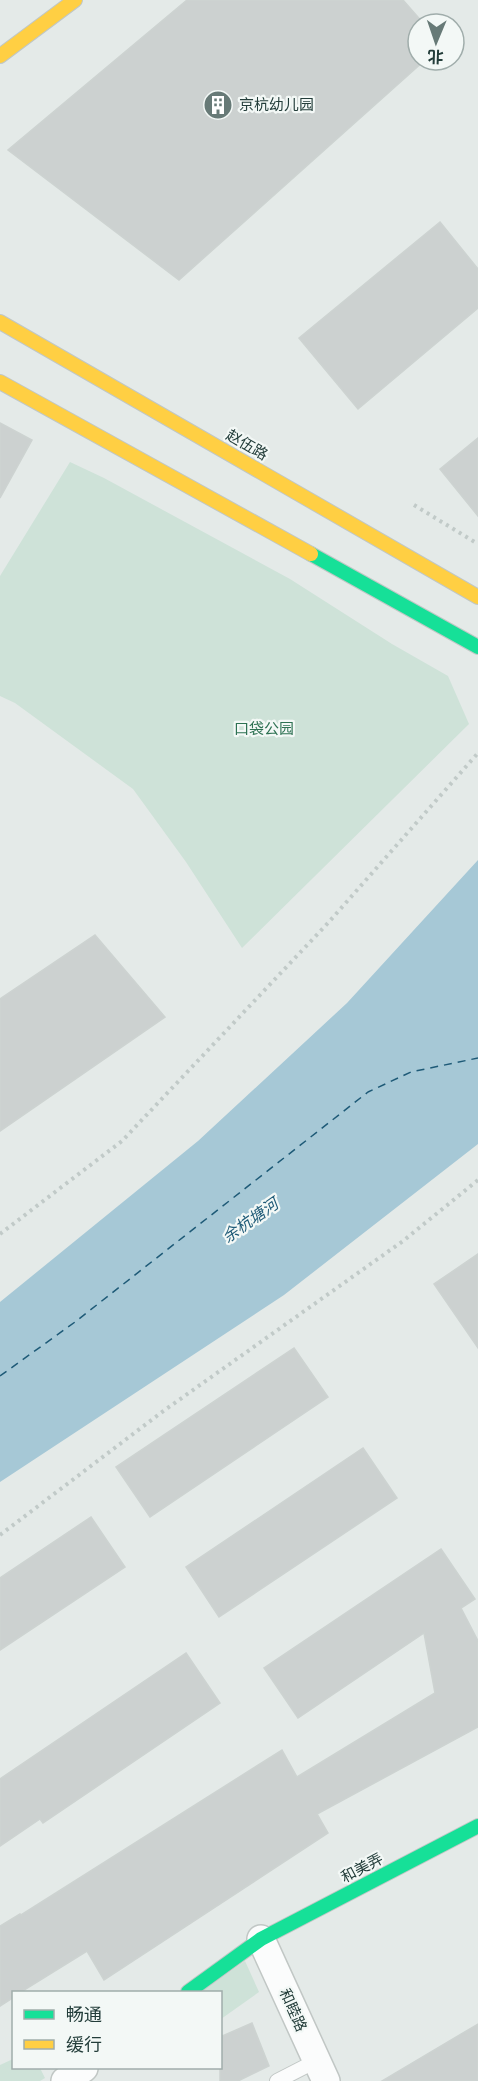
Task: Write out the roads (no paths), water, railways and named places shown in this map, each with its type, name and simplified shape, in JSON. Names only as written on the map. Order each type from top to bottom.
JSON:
[{"type":"main road","points":[[0,56],[75,0]]},
{"type":"main road","name":"赵伍路","points":[[0,322],[478,597]]},
{"type":"main road","points":[[0,382],[478,647]]},
{"type":"main road","name":"和美弄","points":[[189,1991],[261,1939],[478,1826]]},
{"type":"street","name":"和睦路","points":[[261,1939],[321,2071]]},
{"type":"street","points":[[65,2081],[81,2069]]},
{"type":"lane","points":[[277,2081],[321,2071]]},
{"type":"water","name":"余杭塘河","points":[[478,860],[478,1144],[284,1295],[0,1482],[0,1302],[198,1141],[347,1003]]},
{"type":"place","name":"京杭幼儿园","points":[[218,105]]},
{"type":"park label","name":"口袋公园","points":[[264,729]]}]
